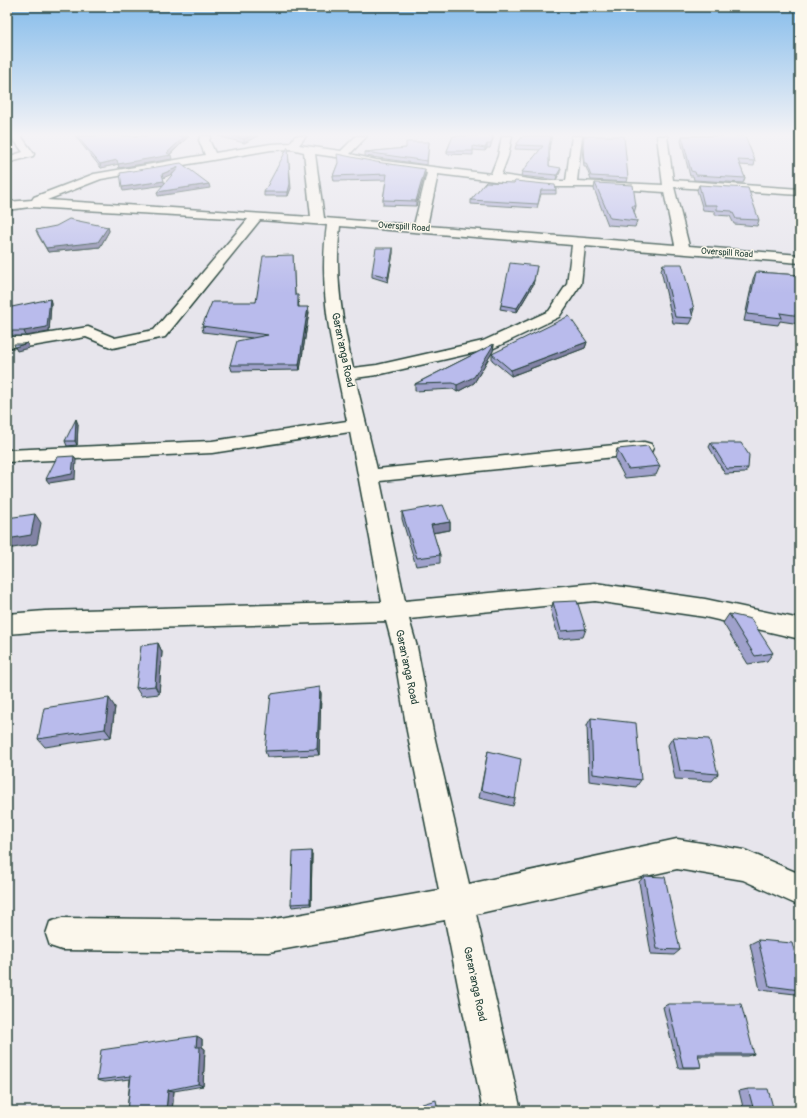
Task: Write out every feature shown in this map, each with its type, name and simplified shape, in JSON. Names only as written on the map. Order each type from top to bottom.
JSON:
[{"type":"street","points":[[30,203],[67,188]]},
{"type":"street","name":"Garan'anga Road","points":[[318,188],[331,245],[330,272],[336,328],[368,476],[394,611],[405,647],[420,731],[502,1111]]},
{"type":"street","points":[[420,228],[430,188]]},
{"type":"street","points":[[668,188],[682,250]]},
{"type":"street","points":[[716,188],[800,192]]},
{"type":"street","name":"Overspill Road","points":[[7,206],[30,203],[257,216],[800,259]]},
{"type":"street","points":[[7,342],[26,342],[88,332],[113,344],[159,334],[257,216]]},
{"type":"street","points":[[346,374],[377,370],[488,346],[554,314],[574,284],[579,241]]},
{"type":"street","points":[[7,456],[212,447],[357,426]]},
{"type":"street","points":[[368,476],[644,448]]},
{"type":"street","points":[[7,624],[45,620],[394,611],[595,592],[705,608],[800,629]]},
{"type":"street","points":[[62,934],[269,936],[458,902],[677,854],[744,865],[800,890]]},
{"type":"building","points":[[160,188],[182,188],[157,192]]},
{"type":"building","points":[[266,188],[289,188],[288,192],[264,192]]},
{"type":"building","points":[[385,188],[420,188],[416,201],[383,200]]},
{"type":"building","points":[[481,188],[556,188],[556,190],[541,190],[538,204],[471,200]]},
{"type":"building","points":[[597,188],[633,188],[636,206],[632,206],[637,221],[610,218]]},
{"type":"building","points":[[700,188],[748,188],[759,220],[736,219],[732,211],[717,210],[717,205],[704,205]]},
{"type":"building","points":[[69,219],[108,227],[98,242],[46,248],[36,230],[56,226]]},
{"type":"building","points":[[376,248],[393,248],[388,277],[372,273]]},
{"type":"building","points":[[293,255],[295,295],[298,295],[298,307],[308,307],[299,365],[230,365],[237,341],[268,335],[202,326],[212,302],[256,302],[263,256]]},
{"type":"building","points":[[510,263],[537,266],[534,280],[517,308],[501,305]]},
{"type":"building","points":[[663,264],[682,264],[694,309],[691,309],[693,318],[675,317]]},
{"type":"building","points":[[756,272],[800,275],[800,316],[780,313],[782,318],[747,314]]},
{"type":"building","points":[[50,299],[47,327],[24,331],[11,331],[7,308]]},
{"type":"building","points":[[569,316],[587,342],[511,370],[492,354]]},
{"type":"building","points":[[14,344],[24,344],[15,347]]},
{"type":"building","points":[[494,344],[474,377],[457,385],[453,383],[415,384]]},
{"type":"building","points":[[76,419],[75,441],[65,441]]},
{"type":"building","points":[[711,443],[741,443],[749,455],[748,468],[727,469]]},
{"type":"building","points":[[648,446],[660,466],[628,469],[617,449]]},
{"type":"building","points":[[74,456],[72,474],[46,479],[57,457]]},
{"type":"building","points":[[443,505],[450,522],[431,525],[440,555],[417,558],[402,512]]},
{"type":"building","points":[[35,514],[31,535],[7,539],[7,518]]},
{"type":"building","points":[[577,601],[586,629],[561,631],[553,602]]},
{"type":"building","points":[[729,614],[751,619],[773,653],[755,656]]},
{"type":"building","points":[[158,643],[155,686],[136,688],[141,646]]},
{"type":"building","points":[[320,687],[317,749],[265,751],[271,694]]},
{"type":"building","points":[[109,698],[105,729],[38,739],[44,708]]},
{"type":"building","points":[[591,718],[636,723],[641,780],[593,774]]},
{"type":"building","points":[[673,737],[709,739],[718,774],[680,771]]},
{"type":"building","points":[[488,751],[521,759],[515,799],[481,790]]},
{"type":"building","points":[[311,851],[310,903],[291,904],[293,852]]},
{"type":"building","points":[[644,876],[665,877],[680,950],[657,949]]},
{"type":"building","points":[[758,940],[792,943],[800,973],[800,990],[769,986]]},
{"type":"building","points":[[668,1004],[741,1004],[754,1054],[698,1054],[701,1067],[683,1067]]},
{"type":"building","points":[[197,1036],[196,1047],[200,1047],[198,1084],[168,1090],[166,1111],[127,1111],[131,1076],[97,1080],[101,1050]]},
{"type":"building","points":[[748,1089],[768,1089],[774,1111],[754,1111]]},
{"type":"building","points":[[436,1100],[438,1111],[398,1111]]}]
